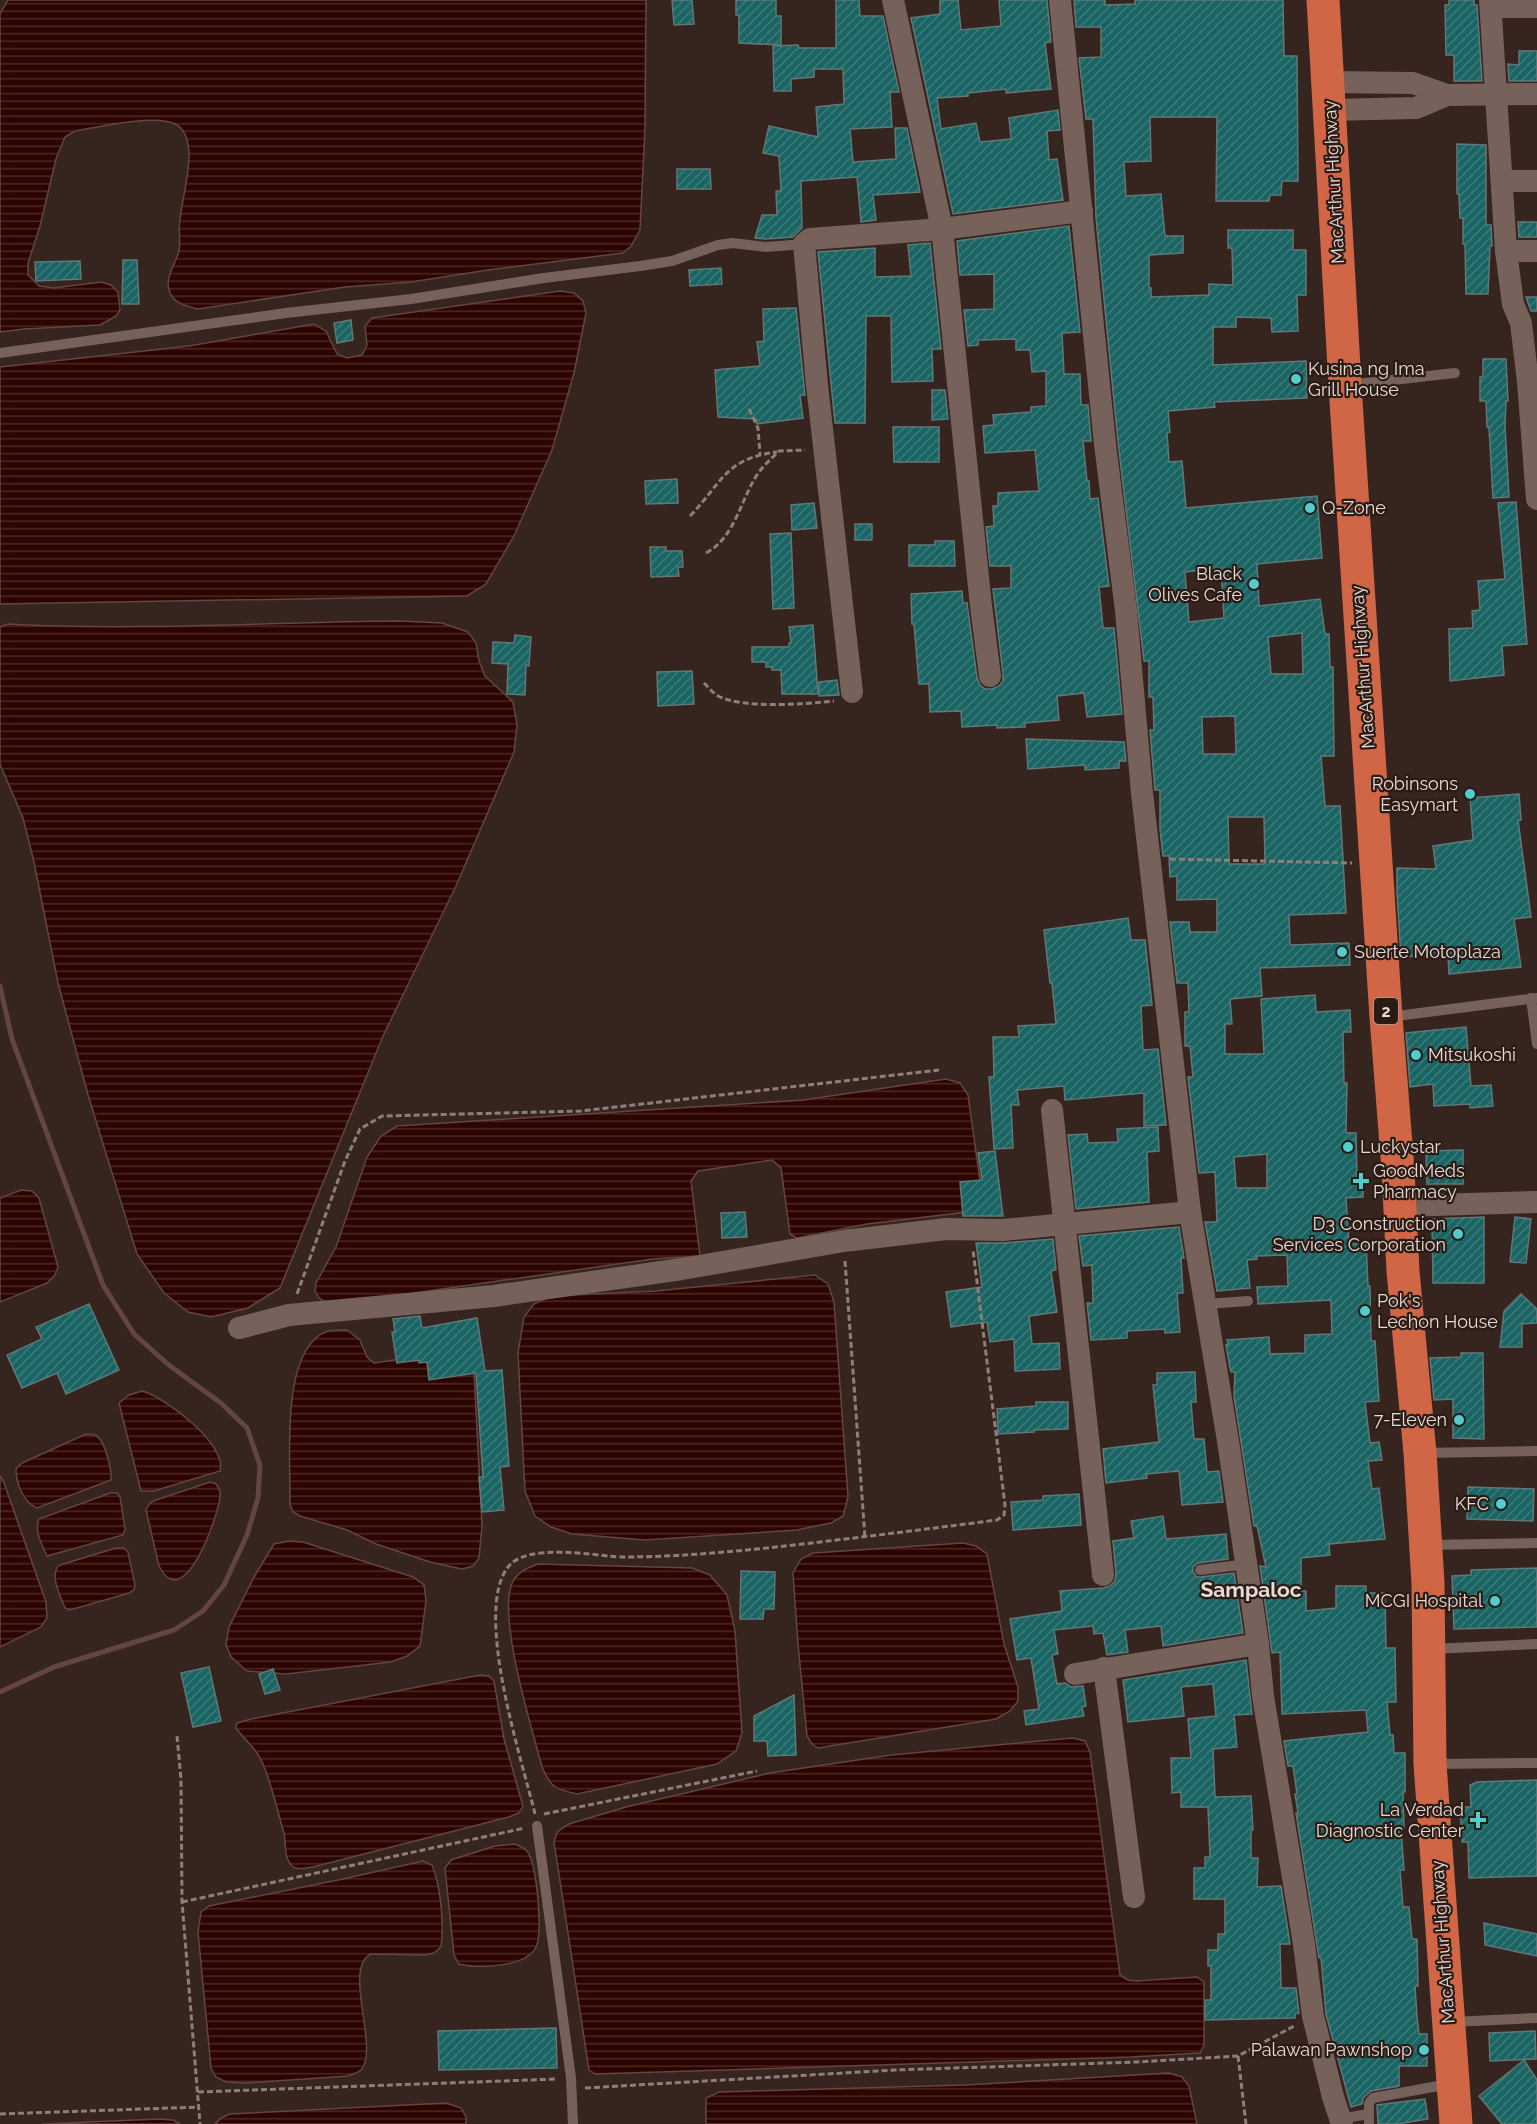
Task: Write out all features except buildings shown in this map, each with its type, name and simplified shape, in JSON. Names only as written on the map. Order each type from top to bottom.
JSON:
[{"type":"highway","name":"MacArthur Highway","points":[[1323,0],[1345,385],[1386,1017],[1403,1270],[1420,1453],[1430,1650],[1430,1764],[1456,2124]]},
{"type":"street","points":[[893,0],[942,229],[990,676]]},
{"type":"street","points":[[1060,0],[1105,444],[1126,611],[1150,859],[1190,1212],[1247,1564],[1263,1696],[1304,1944],[1313,2016],[1341,2122]]},
{"type":"street","points":[[1537,7],[1491,4],[1506,251],[1513,304],[1529,322],[1537,499]]},
{"type":"street","points":[[1329,96],[1416,108],[1447,95],[1537,94]]},
{"type":"street","points":[[1502,182],[1537,181]]},
{"type":"street","points":[[852,692],[812,340],[804,244],[810,239],[942,229],[1082,211]]},
{"type":"street","points":[[1506,251],[1537,251]]},
{"type":"street","points":[[1052,1110],[1104,1577]]},
{"type":"street","points":[[1400,1206],[1537,1202]]},
{"type":"street","points":[[239,1328],[290,1315],[494,1296],[682,1269],[844,1241],[946,1229],[1003,1230],[1190,1212]]},
{"type":"street","points":[[1074,1674],[1258,1644]]},
{"type":"street","points":[[1104,1668],[1134,1897]]},
{"type":"lane","points":[[0,353],[286,313],[411,299],[544,278],[640,266],[672,261],[704,248],[726,244],[745,243],[766,247],[804,244]]},
{"type":"lane","points":[[1345,385],[1455,373]]},
{"type":"lane","points":[[1386,1017],[1534,998],[1537,1044]]},
{"type":"lane","points":[[1206,1304],[1248,1301]]},
{"type":"lane","points":[[1420,1453],[1537,1451]]},
{"type":"lane","points":[[1425,1545],[1537,1543]]},
{"type":"lane","points":[[1200,1570],[1247,1564]]},
{"type":"lane","points":[[1430,1650],[1537,1644]]},
{"type":"lane","points":[[1430,1764],[1537,1763]]},
{"type":"lane","points":[[537,1826],[571,2084],[573,2124]]},
{"type":"lane","points":[[1449,2022],[1537,2018]]},
{"type":"lane","points":[[1341,2122],[1368,2119],[1369,2103],[1373,2098],[1453,2083]]},
{"type":"path","points":[[749,409],[758,428],[760,454]]},
{"type":"path","points":[[690,516],[730,468],[760,454],[825,449]]},
{"type":"path","points":[[706,553],[721,543],[758,473],[779,451]]},
{"type":"path","points":[[704,683],[719,696],[749,703],[829,702],[842,700],[852,692]]},
{"type":"path","points":[[1150,859],[1376,864]]},
{"type":"path","points":[[290,1315],[345,1161],[360,1129],[382,1116],[581,1111],[939,1070]]},
{"type":"path","points":[[757,1771],[536,1816],[498,1665],[495,1630],[497,1587],[509,1565],[530,1554],[556,1552],[621,1557],[732,1552],[865,1538],[997,1520],[1004,1515],[1005,1505],[970,1230]]},
{"type":"path","points":[[844,1241],[865,1538]]},
{"type":"path","points":[[177,1736],[181,1779],[182,1902],[200,2124]]},
{"type":"path","points":[[182,1902],[537,1826]]},
{"type":"path","points":[[198,2092],[571,2084],[1238,2056],[1313,2016]]},
{"type":"path","points":[[1238,2056],[1246,2124]]},
{"type":"path","points":[[0,2114],[200,2107]]},
{"type":"shaded area","points":[[8,0],[646,0],[645,127],[640,230],[631,246],[623,253],[411,282],[345,287],[198,309],[177,301],[171,295],[168,285],[179,251],[179,223],[188,167],[189,153],[183,131],[175,124],[166,121],[112,124],[75,131],[65,137],[56,159],[40,226],[28,263],[28,275],[39,286],[54,288],[101,282],[111,285],[118,292],[120,310],[116,316],[100,325],[0,332],[0,14]]},
{"type":"shaded area","points":[[560,291],[574,293],[583,301],[586,313],[574,373],[552,450],[514,536],[486,584],[467,596],[0,604],[0,367],[189,346],[314,324],[326,331],[337,354],[347,358],[362,355],[367,345],[365,326],[372,318]]},
{"type":"shaded area","points":[[400,621],[442,623],[468,632],[476,643],[479,661],[485,676],[513,702],[517,725],[514,752],[456,886],[383,1036],[280,1288],[248,1308],[211,1317],[188,1312],[164,1293],[137,1254],[88,1095],[58,983],[23,818],[0,764],[0,627],[8,624],[106,627]]},
{"type":"shaded area","points":[[946,1079],[960,1083],[968,1095],[984,1210],[867,1224],[797,1238],[790,1234],[781,1168],[772,1160],[698,1171],[691,1181],[700,1256],[653,1259],[330,1305],[319,1298],[315,1291],[316,1283],[336,1247],[367,1157],[381,1136],[397,1126],[803,1100]]},
{"type":"shaded area","points":[[21,1190],[32,1191],[39,1198],[58,1267],[55,1275],[47,1283],[0,1302],[0,1198]]},
{"type":"shaded area","points":[[815,1275],[828,1284],[834,1302],[848,1497],[843,1516],[831,1523],[797,1530],[645,1540],[572,1534],[551,1527],[535,1516],[525,1491],[518,1353],[524,1317],[534,1304],[551,1296],[656,1291]]},
{"type":"shaded area","points":[[347,1330],[360,1340],[367,1357],[374,1363],[428,1355],[474,1372],[482,1526],[479,1558],[473,1566],[462,1569],[430,1562],[293,1512],[290,1504],[290,1436],[295,1382],[302,1359],[312,1341],[328,1331]]},
{"type":"shaded area","points":[[142,1391],[179,1412],[205,1436],[220,1460],[220,1471],[154,1491],[141,1491],[119,1403],[129,1395]]},
{"type":"shaded area","points":[[86,1434],[95,1435],[102,1442],[109,1462],[111,1480],[37,1508],[32,1505],[21,1492],[16,1469],[22,1463]]},
{"type":"shaded area","points":[[0,1476],[46,1602],[47,1618],[41,1627],[0,1647]]},
{"type":"shaded area","points":[[210,1482],[216,1484],[220,1495],[206,1540],[189,1571],[179,1579],[169,1578],[159,1566],[146,1510],[150,1503],[156,1500]]},
{"type":"shaded area","points":[[110,1493],[117,1493],[120,1497],[125,1529],[123,1535],[47,1556],[38,1533],[39,1519]]},
{"type":"shaded area","points":[[289,1541],[303,1542],[413,1577],[424,1585],[426,1601],[420,1646],[407,1656],[391,1662],[286,1674],[247,1671],[231,1657],[226,1645],[229,1627],[254,1577],[274,1544]]},
{"type":"shaded area","points":[[963,1543],[976,1546],[987,1554],[1004,1644],[1018,1687],[1018,1701],[1010,1711],[996,1719],[818,1748],[812,1744],[807,1736],[793,1573],[801,1559],[813,1553]]},
{"type":"shaded area","points":[[116,1548],[124,1548],[128,1552],[134,1590],[70,1610],[65,1608],[55,1579],[60,1565]]},
{"type":"shaded area","points":[[538,1564],[692,1568],[710,1575],[727,1595],[735,1631],[742,1733],[736,1751],[717,1764],[577,1794],[559,1789],[551,1783],[542,1767],[524,1699],[517,1670],[509,1614],[509,1592],[515,1578],[523,1571]]},
{"type":"shaded area","points":[[480,1675],[489,1676],[494,1681],[504,1739],[523,1806],[519,1813],[313,1867],[299,1869],[293,1867],[287,1858],[284,1833],[265,1769],[257,1753],[236,1728],[237,1723]]},
{"type":"shaded area","points":[[1072,1738],[1085,1741],[1090,1752],[1120,1975],[1128,1980],[1136,1981],[1197,1977],[1204,1982],[1204,2045],[1200,2053],[595,2074],[589,2070],[554,1842],[557,1832],[569,1824],[626,1807],[770,1773],[891,1755]]},
{"type":"shaded area","points":[[515,1844],[527,1851],[534,1869],[539,1913],[536,1947],[523,1959],[501,1965],[467,1966],[459,1964],[454,1955],[445,1868],[451,1860],[495,1846]]},
{"type":"shaded area","points":[[423,1861],[432,1865],[438,1884],[442,1917],[441,1947],[434,1953],[425,1955],[371,1954],[363,1962],[360,1991],[366,2059],[361,2070],[348,2076],[246,2083],[226,2082],[216,2077],[211,2068],[198,1932],[201,1912],[209,1906]]},
{"type":"shaded area","points":[[1169,2073],[1182,2077],[1189,2086],[1197,2124],[706,2124],[706,2098],[719,2092],[965,2085]]},
{"type":"shaded area","points":[[446,2103],[461,2108],[466,2117],[466,2124],[215,2124],[230,2114]]},
{"type":"shaded area","points":[[173,2120],[180,2124],[42,2124]]},
{"type":"waterway","points":[[0,986],[12,1039],[103,1285],[134,1334],[170,1366],[221,1403],[247,1428],[260,1465],[258,1498],[247,1535],[224,1585],[203,1611],[174,1630],[54,1667],[0,1692]]},
{"type":"place","name":"Kusina ng Ima Grill House","points":[[1296,379]]},
{"type":"place","name":"Q-Zone","points":[[1310,508]]},
{"type":"place","name":"Black Olives Cafe","points":[[1254,584]]},
{"type":"place","name":"Robinsons Easymart","points":[[1470,794]]},
{"type":"place","name":"Suerte Motoplaza","points":[[1342,952]]},
{"type":"place","name":"Mitsukoshi","points":[[1416,1055]]},
{"type":"place","name":"Luckystar","points":[[1348,1147]]},
{"type":"place","name":"GoodMeds Pharmacy","points":[[1361,1181]]},
{"type":"place","name":"D3 Construction Services Corporation","points":[[1458,1234]]},
{"type":"place","name":"Pok's Lechon House","points":[[1365,1311]]},
{"type":"place","name":"7-Eleven","points":[[1459,1420]]},
{"type":"place","name":"KFC","points":[[1501,1504]]},
{"type":"place","name":"MCGI Hospital","points":[[1495,1601]]},
{"type":"place","name":"La Verdad Diagnostic Center","points":[[1478,1820]]},
{"type":"place","name":"Palawan Pawnshop","points":[[1424,2050]]},
{"type":"district","name":"Sampaloc","points":[[1251,1590]]}]
